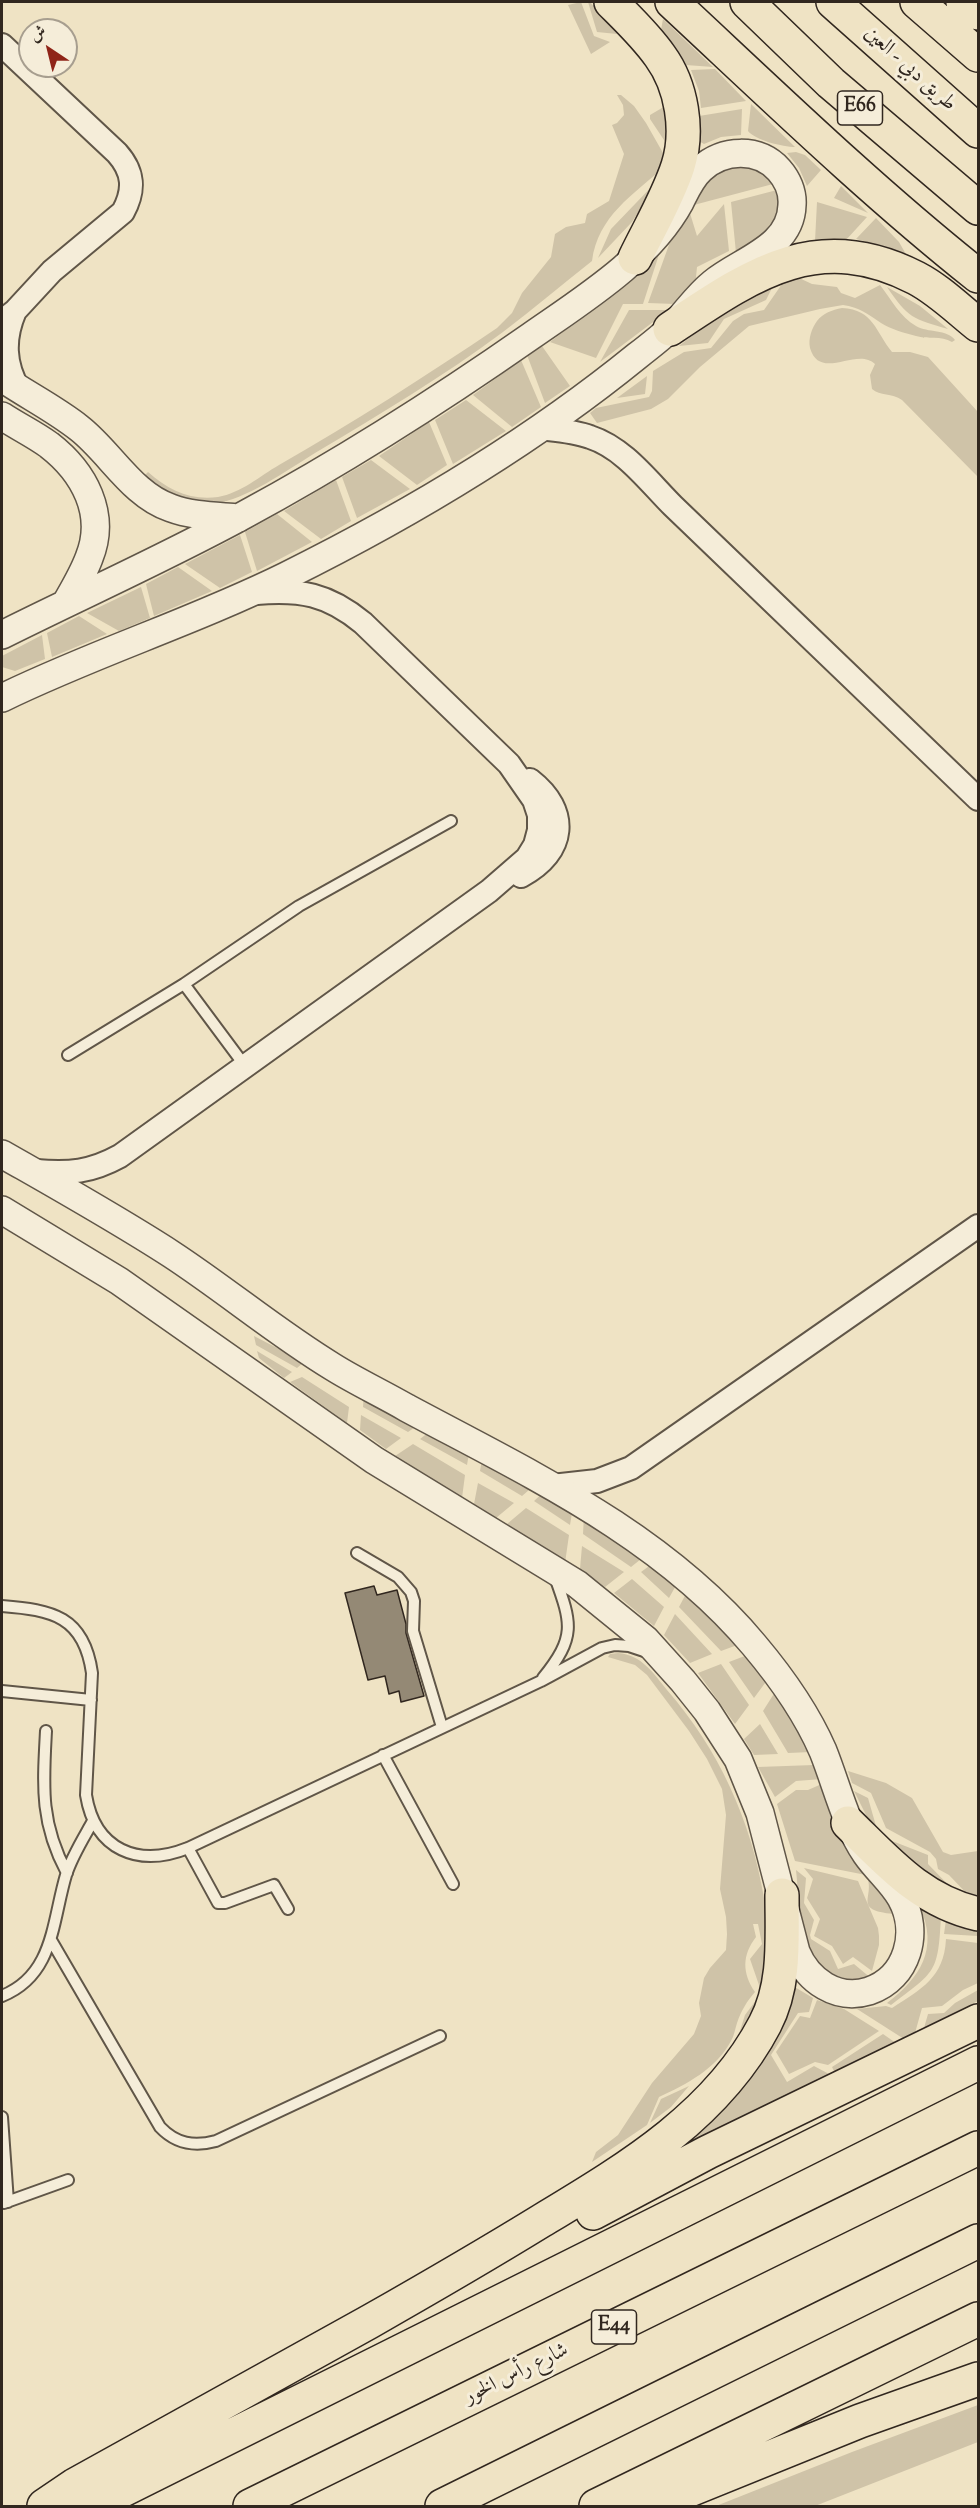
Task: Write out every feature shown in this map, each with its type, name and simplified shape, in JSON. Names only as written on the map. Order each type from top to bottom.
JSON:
[{"type":"highway","points":[[610,2],[651,43],[662,58],[671,75],[682,111],[682,148],[678,167],[635,258]]},
{"type":"highway","points":[[672,2],[797,120],[939,245],[978,276]]},
{"type":"highway","name":"E66","points":[[747,2],[831,83],[978,208]]},
{"type":"highway","points":[[916,2],[978,55]]},
{"type":"highway","points":[[963,2],[978,13]]},
{"type":"highway","name":"طريق دبي - العين","points":[[837,5],[978,131]]},
{"type":"highway","points":[[670,329],[736,286],[764,272],[790,261],[816,257],[860,260],[894,268],[939,293],[978,325]]},
{"type":"highway","points":[[848,1823],[911,1883],[951,1905],[978,1914]]},
{"type":"highway","points":[[44,2506],[75,2485],[454,2274],[631,2166],[679,2128],[721,2088],[753,2045],[766,2022],[780,1979],[782,1895]]},
{"type":"highway","points":[[454,2274],[520,2251],[708,2152],[978,2021]]},
{"type":"highway","points":[[91,2506],[978,2063]]},
{"type":"highway","points":[[819,2143],[885,2123],[978,2080]]},
{"type":"highway","name":"شارع رأس الخور","points":[[250,2506],[978,2148]]},
{"type":"highway","points":[[442,2506],[978,2241]]},
{"type":"highway","points":[[596,2506],[978,2319]]},
{"type":"highway","points":[[650,2506],[860,2421],[978,2379]]},
{"type":"street","points":[[2,45],[126,163],[131,175],[132,188],[130,200],[123,212],[52,271],[8,316],[10,324],[6,351],[12,378],[10,384],[79,427],[140,489],[158,503],[180,511],[239,518]]},
{"type":"street","points":[[2,635],[239,518],[408,420],[546,326],[635,258],[666,225],[697,173],[717,159],[736,153],[754,154],[774,165],[788,183],[792,206],[790,217],[781,237],[773,245],[710,285],[670,329],[597,388],[539,428],[437,493],[332,553],[194,618],[72,666],[2,698]]},
{"type":"street","points":[[2,416],[60,454],[72,466],[89,493],[96,526],[94,543],[89,558],[66,603]]},
{"type":"street","points":[[539,428],[591,437],[624,456],[687,520],[978,799]]},
{"type":"street","points":[[30,1170],[64,1174],[103,1165],[128,1150],[489,891],[527,858],[535,845],[539,830],[539,815],[534,800],[509,764],[348,610],[313,594],[293,591],[248,594]]},
{"type":"street","points":[[2,1154],[170,1254],[331,1366],[588,1506],[664,1560],[701,1590],[752,1642],[775,1670],[809,1723],[823,1752],[848,1823],[869,1859],[892,1885],[906,1907],[910,1921],[909,1949],[898,1971],[884,1983],[868,1991],[844,1993],[823,1986],[800,1962],[760,1813],[738,1759],[707,1711],[666,1662],[624,1620],[577,1584],[374,1460],[129,1288],[2,1210]]},
{"type":"street","points":[[552,1486],[597,1481],[631,1468],[978,1226]]},
{"type":"lane","points":[[68,1055],[184,984],[280,918],[451,821]]},
{"type":"lane","points":[[184,984],[245,1066]]},
{"type":"lane","points":[[357,1553],[398,1577],[411,1592],[414,1601],[413,1631],[442,1727]]},
{"type":"lane","points":[[541,1681],[565,1647],[568,1633],[565,1605],[551,1568]]},
{"type":"lane","points":[[2,1606],[46,1611],[56,1615],[81,1636],[90,1655],[92,1673],[86,1795],[93,1821],[111,1843],[134,1855],[160,1857],[188,1848],[541,1681],[602,1648],[615,1645],[629,1646],[643,1650],[666,1662]]},
{"type":"lane","points":[[2,1691],[91,1700]]},
{"type":"lane","points":[[46,1731],[43,1784],[45,1815],[57,1855],[67,1873]]},
{"type":"lane","points":[[383,1755],[453,1884]]},
{"type":"lane","points":[[2,1996],[16,1989],[36,1972],[43,1962],[51,1940],[67,1873],[93,1821]]},
{"type":"lane","points":[[188,1848],[218,1903],[225,1903],[274,1885],[288,1909]]},
{"type":"lane","points":[[51,1940],[160,2127],[176,2140],[185,2143],[206,2144],[216,2140],[440,2036]]},
{"type":"lane","points":[[2,2117],[5,2203],[68,2180]]},
{"type":"shaded area","points":[[581,2],[594,36],[610,42],[591,54],[568,5]]},
{"type":"shaded area","points":[[588,2],[590,2],[617,34],[597,32]]},
{"type":"shaded area","points":[[663,19],[713,67],[686,65],[661,30]]},
{"type":"shaded area","points":[[715,69],[746,101],[701,108],[699,91],[691,70]]},
{"type":"shaded area","points":[[617,95],[621,95],[634,106],[667,160],[664,167],[629,197],[609,219],[601,231],[592,261],[503,332],[458,364],[387,410],[253,490],[227,501],[205,505],[176,497],[145,475],[148,472],[172,489],[189,496],[208,498],[235,492],[417,381],[497,328],[512,313],[522,293],[551,257],[555,234],[566,227],[585,223],[587,214],[609,201],[624,154],[612,125],[624,115],[623,105]]},
{"type":"shaded area","points":[[751,104],[795,147],[770,142],[748,131]]},
{"type":"shaded area","points":[[667,105],[670,149],[650,119],[650,115]]},
{"type":"shaded area","points":[[742,109],[741,135],[721,137],[704,144],[697,140],[699,116]]},
{"type":"shaded area","points":[[796,152],[805,155],[821,170],[807,186],[799,168],[787,153]]},
{"type":"shaded area","points":[[743,166],[766,175],[773,184],[690,206],[710,177],[723,170]]},
{"type":"shaded area","points":[[659,179],[632,222],[598,258],[611,229]]},
{"type":"shaded area","points":[[841,186],[868,213],[834,198]]},
{"type":"shaded area","points":[[777,190],[781,204],[773,230],[736,253],[731,202]]},
{"type":"shaded area","points":[[817,202],[867,217],[846,240],[815,241]]},
{"type":"shaded area","points":[[724,204],[729,251],[697,267],[695,287],[675,304],[648,303],[670,242],[669,231],[689,210],[697,236]]},
{"type":"shaded area","points":[[876,218],[899,242],[907,256],[856,239]]},
{"type":"shaded area","points":[[663,242],[643,304],[623,304],[596,358],[550,342],[607,298]]},
{"type":"shaded area","points":[[797,277],[812,284],[837,287],[841,293],[855,298],[880,285],[900,313],[910,322],[921,328],[947,334],[955,340],[952,342],[902,332],[854,307],[843,305],[820,309],[749,326],[700,367],[668,399],[651,409],[597,423],[590,413],[596,408],[649,397],[652,391],[653,371],[684,352],[711,348],[733,321],[744,314],[764,310],[784,281]]},
{"type":"shaded area","points":[[774,284],[766,300],[724,319],[708,343],[679,346],[726,309]]},
{"type":"shaded area","points":[[887,287],[920,306],[948,329],[912,316],[900,305]]},
{"type":"shaded area","points":[[842,308],[853,310],[867,317],[892,352],[910,352],[928,357],[978,412],[978,477],[902,400],[872,389],[870,375],[875,364],[859,359],[830,363],[815,358],[810,348],[810,337],[814,327],[819,318]]},
{"type":"shaded area","points":[[629,310],[669,310],[600,362]]},
{"type":"shaded area","points":[[542,346],[570,386],[545,403],[527,355]]},
{"type":"shaded area","points":[[521,360],[541,407],[512,427],[473,395]]},
{"type":"shaded area","points":[[647,376],[645,394],[617,398]]},
{"type":"shaded area","points":[[466,400],[506,431],[453,464],[435,420]]},
{"type":"shaded area","points":[[429,422],[447,465],[417,485],[379,456]]},
{"type":"shaded area","points":[[371,460],[410,489],[357,518],[342,477]]},
{"type":"shaded area","points":[[336,480],[351,521],[321,539],[284,511]]},
{"type":"shaded area","points":[[277,514],[312,542],[257,571],[245,532]]},
{"type":"shaded area","points":[[240,535],[252,572],[220,588],[185,564]]},
{"type":"shaded area","points":[[178,567],[212,591],[154,616],[146,584]]},
{"type":"shaded area","points":[[141,587],[150,618],[119,631],[87,613]]},
{"type":"shaded area","points":[[79,616],[107,634],[52,657],[47,633]]},
{"type":"shaded area","points":[[42,635],[45,659],[15,671],[2,667],[2,656]]},
{"type":"shaded area","points":[[254,1336],[304,1362],[297,1368],[256,1345]]},
{"type":"shaded area","points":[[257,1351],[292,1372],[284,1378],[259,1358]]},
{"type":"shaded area","points":[[302,1377],[349,1407],[347,1423],[290,1382]]},
{"type":"shaded area","points":[[364,1393],[421,1423],[408,1432],[363,1407]]},
{"type":"shaded area","points":[[361,1415],[401,1438],[386,1449],[360,1430]]},
{"type":"shaded area","points":[[433,1429],[470,1447],[467,1465],[420,1439]]},
{"type":"shaded area","points":[[413,1444],[465,1475],[462,1498],[395,1456]]},
{"type":"shaded area","points":[[483,1453],[536,1484],[522,1496],[480,1471]]},
{"type":"shaded area","points":[[478,1483],[514,1503],[496,1518],[474,1504]]},
{"type":"shaded area","points":[[546,1490],[573,1507],[570,1525],[534,1501]]},
{"type":"shaded area","points":[[526,1508],[569,1535],[565,1563],[507,1524]]},
{"type":"shaded area","points":[[584,1515],[646,1555],[631,1567],[583,1534]]},
{"type":"shaded area","points":[[582,1546],[624,1572],[605,1587],[580,1569]]},
{"type":"shaded area","points":[[656,1561],[679,1580],[669,1598],[641,1572]]},
{"type":"shaded area","points":[[632,1579],[664,1607],[654,1626],[614,1593]]},
{"type":"shaded area","points":[[688,1590],[740,1644],[721,1651],[679,1607]]},
{"type":"shaded area","points":[[675,1614],[712,1654],[690,1663],[664,1635]]},
{"type":"shaded area","points":[[618,1653],[634,1657],[652,1671],[686,1713],[730,1787],[751,1841],[758,1869],[770,1948],[761,1996],[755,2011],[738,2037],[745,2015],[757,1999],[760,1988],[750,1959],[762,1944],[758,1924],[753,1924],[756,1937],[748,1951],[745,1964],[748,1978],[755,1992],[742,2010],[732,2039],[725,2051],[700,2075],[659,2097],[647,2125],[592,2162],[596,2152],[618,2135],[652,2083],[694,2034],[701,2016],[699,2003],[704,1978],[726,1950],[727,1934],[720,1889],[726,1815],[722,1789],[689,1731],[647,1675],[635,1665],[608,1657],[610,1654]]},
{"type":"shaded area","points":[[750,1654],[768,1679],[754,1698],[729,1662]]},
{"type":"shaded area","points":[[721,1664],[749,1705],[735,1724],[698,1673]]},
{"type":"shaded area","points":[[775,1692],[811,1752],[788,1753],[763,1711]]},
{"type":"shaded area","points":[[760,1724],[778,1754],[754,1755],[744,1739]]},
{"type":"shaded area","points":[[814,1765],[822,1779],[796,1781],[775,1797],[758,1767]]},
{"type":"shaded area","points":[[848,1771],[886,1783],[912,1798],[943,1852],[951,1855],[978,1851],[978,1897],[970,1897],[949,1875],[938,1869],[936,1859],[930,1852],[886,1828],[871,1793],[852,1783]]},
{"type":"shaded area","points":[[824,1783],[871,1877],[894,1914],[881,1912],[869,1905],[869,1883],[866,1875],[795,1861],[777,1804],[796,1790],[808,1790]]},
{"type":"shaded area","points":[[854,1791],[868,1798],[878,1833],[875,1833]]},
{"type":"shaded area","points":[[882,1837],[928,1855],[928,1864],[958,1895],[943,1889]]},
{"type":"shaded area","points":[[804,1868],[858,1881],[878,1928],[879,1945],[872,1971],[853,1957],[843,1964],[832,1946],[814,1936],[820,1919],[807,1898],[813,1879]]},
{"type":"shaded area","points":[[796,1870],[806,1878],[804,1903],[814,1920],[811,1939],[830,1951],[838,1969],[854,1964],[872,1979],[844,1980],[829,1975],[818,1965],[804,1936]]},
{"type":"shaded area","points":[[920,1907],[941,1916],[936,1960],[926,1977],[891,2005],[887,2003],[917,1973],[927,1949],[925,1922]]},
{"type":"shaded area","points":[[946,1920],[978,1925],[978,1936],[944,1934]]},
{"type":"shaded area","points":[[946,1939],[978,1943],[978,1983],[963,1990],[942,2006],[922,2008],[915,2033],[904,2039],[857,2009],[886,2006],[892,2008],[921,1988],[936,1973],[941,1964]]},
{"type":"shaded area","points":[[793,1986],[813,1998],[809,2012],[798,2013],[771,2055],[787,2082],[814,2066],[831,2075],[690,2142],[689,2139],[717,2115],[742,2085]]},
{"type":"shaded area","points":[[978,1990],[978,2001],[924,2028],[928,2014],[944,2013],[955,2003]]},
{"type":"shaded area","points":[[817,2000],[844,2009],[879,2031],[828,2065],[815,2062],[789,2074],[776,2052],[800,2016],[810,2018]]},
{"type":"shaded area","points":[[883,2034],[896,2043],[835,2073],[832,2067]]},
{"type":"shaded area","points":[[689,2086],[671,2107],[650,2123],[661,2099]]},
{"type":"shaded area","points":[[978,2405],[978,2442],[815,2506],[716,2506],[852,2452]]},
{"type":"building","points":[[374,1586],[377,1595],[397,1590],[406,1624],[406,1633],[424,1696],[401,1702],[399,1691],[389,1694],[385,1676],[368,1680],[345,1593]]}]
